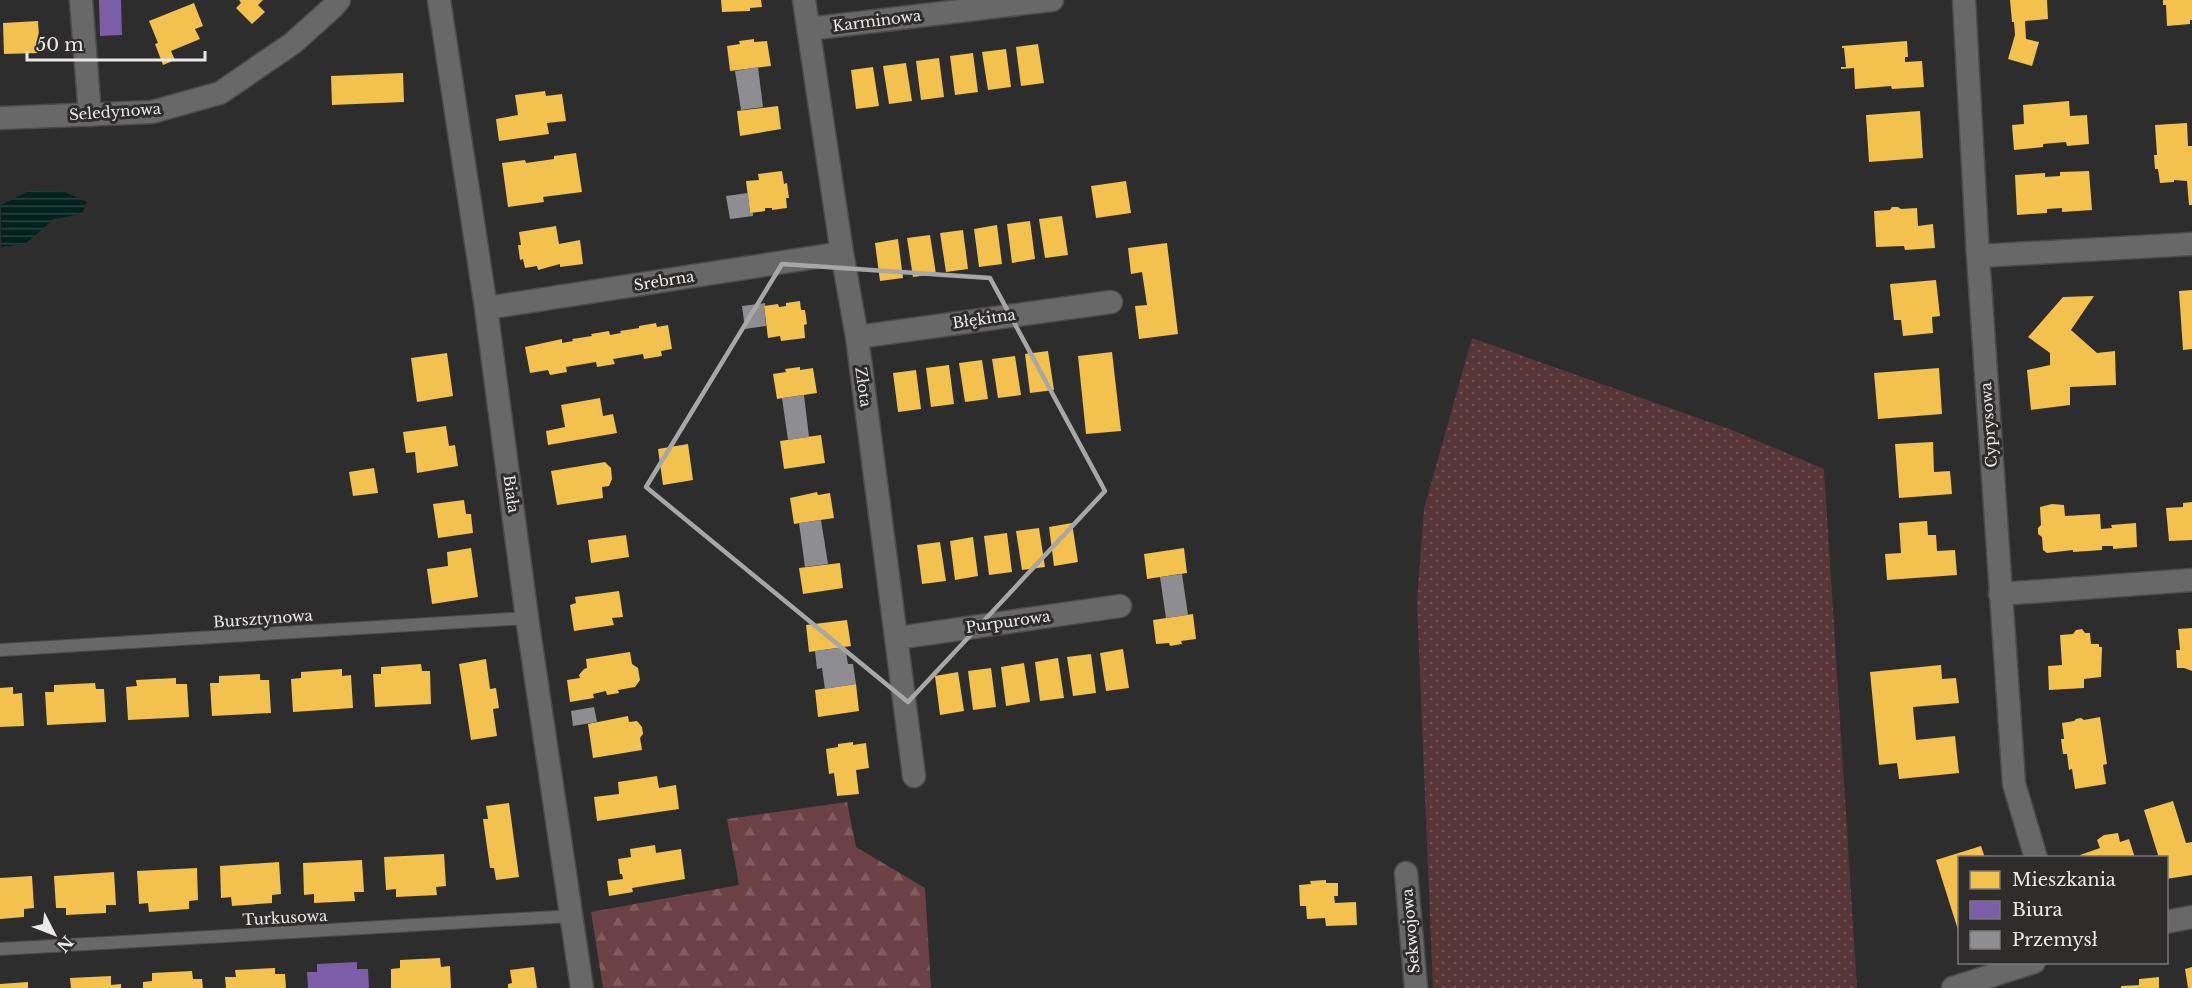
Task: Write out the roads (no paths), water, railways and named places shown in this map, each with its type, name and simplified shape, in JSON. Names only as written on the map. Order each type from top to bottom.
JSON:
[{"type":"street","points":[[81,0],[90,115]]},
{"type":"street","name":"Seledynowa","points":[[0,118],[152,112],[220,93],[293,43],[339,0]]},
{"type":"street","name":"Biała","points":[[439,0],[486,308],[527,618],[582,988]]},
{"type":"street","name":"Złota","points":[[804,0],[857,337],[914,776]]},
{"type":"street","name":"Karminowa","points":[[808,29],[1052,0]]},
{"type":"street","name":"Cyprysowa","points":[[1964,0],[1978,256],[2014,784],[2035,856]]},
{"type":"street","points":[[1978,256],[2192,244]]},
{"type":"street","name":"Srebrna","points":[[486,308],[842,253]]},
{"type":"street","name":"Błękitna","points":[[857,337],[1111,302]]},
{"type":"street","points":[[2000,594],[2192,580]]},
{"type":"street","name":"Purpurowa","points":[[897,638],[1120,606]]},
{"type":"street","name":"Sekwojowa","points":[[1406,873],[1416,988]]},
{"type":"street","points":[[2168,922],[2192,918]]},
{"type":"street","points":[[1953,988],[2031,964]]},
{"type":"lane","name":"Bursztynowa","points":[[0,650],[527,618]]},
{"type":"lane","name":"Turkusowa","points":[[0,949],[572,916]]}]
